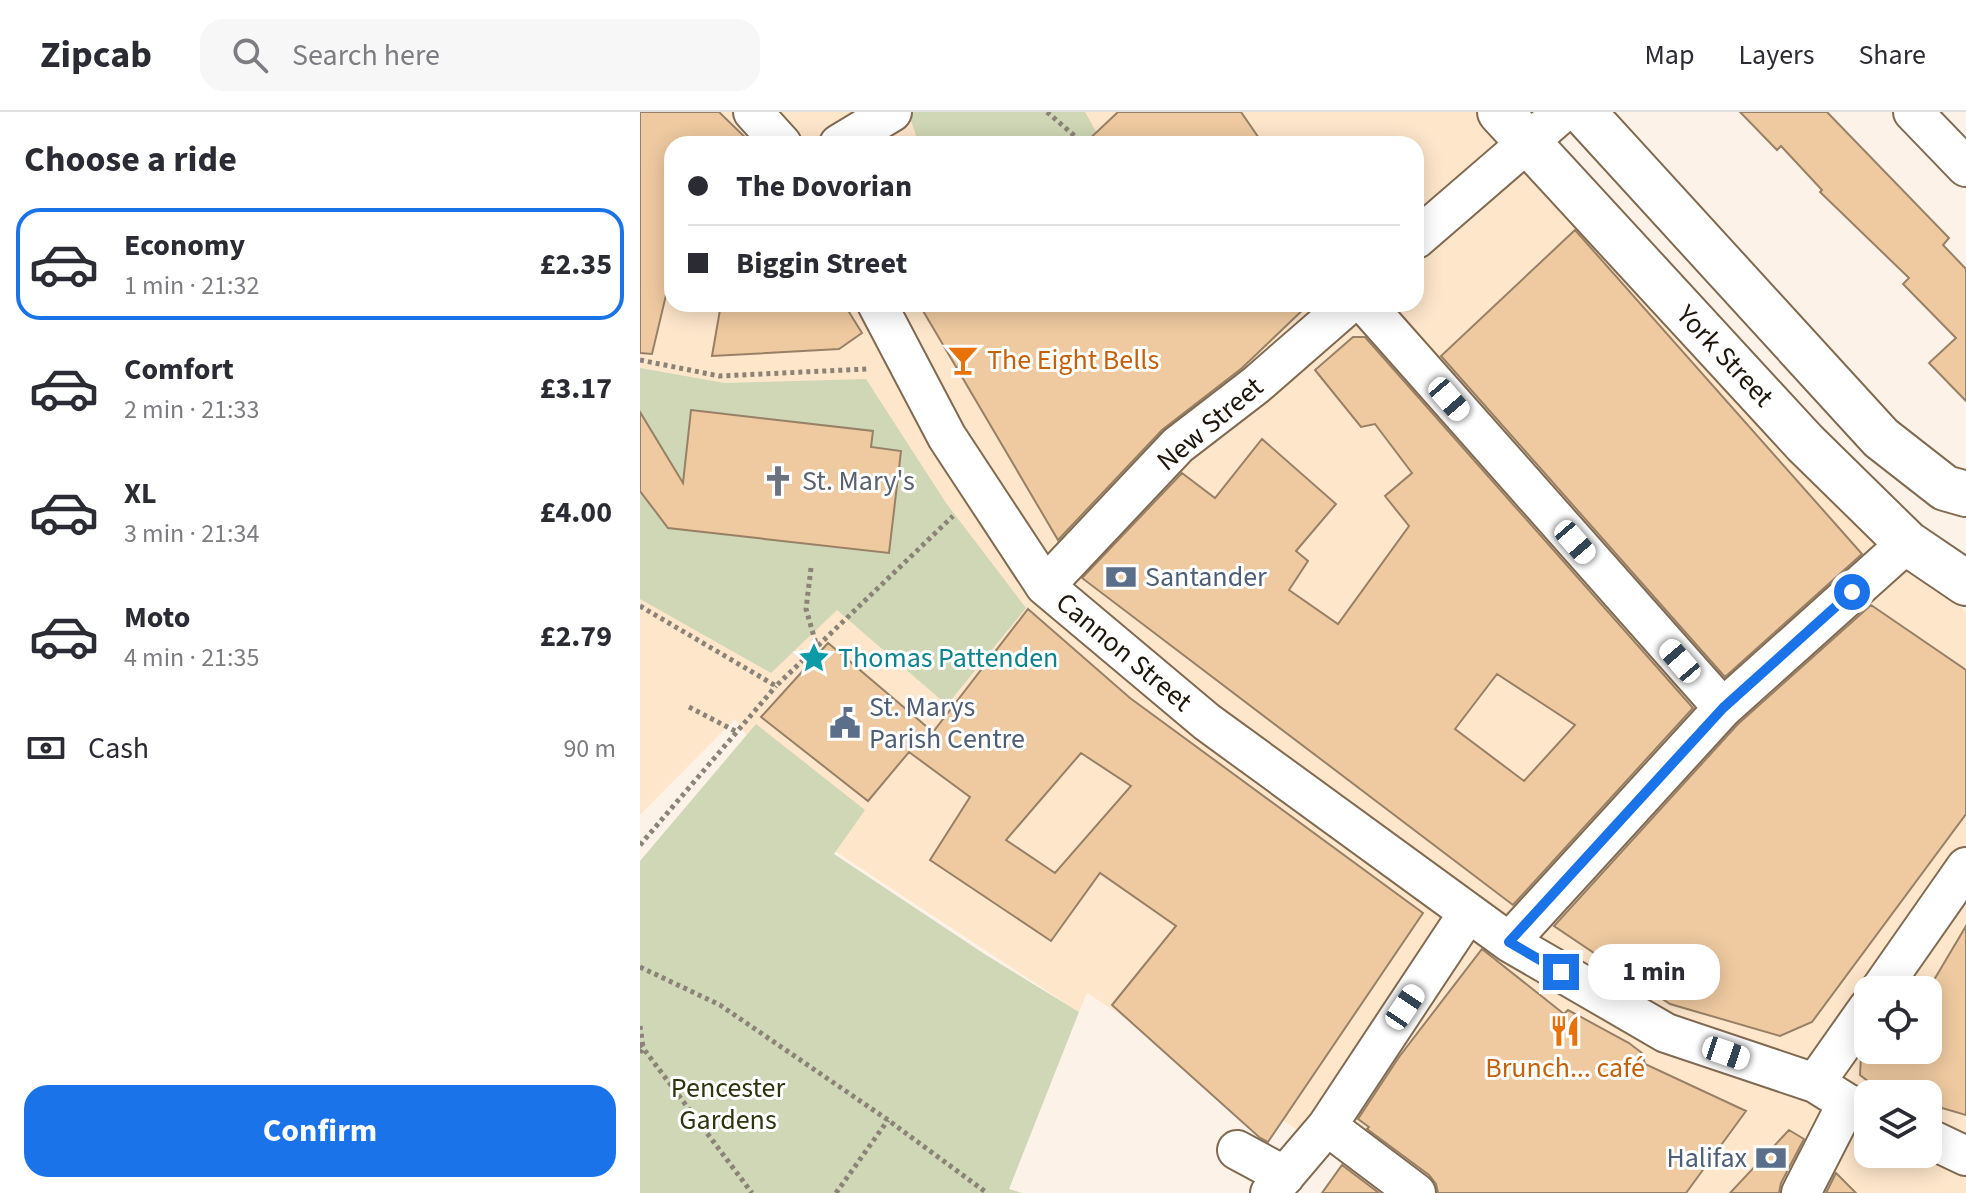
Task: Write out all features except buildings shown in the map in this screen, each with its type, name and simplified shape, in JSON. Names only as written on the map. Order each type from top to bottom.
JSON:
[{"type":"main road","name":"York Street","points":[[1583,112],[1881,438],[1945,488],[1966,494]]},
{"type":"main road","name":"York Street","points":[[1513,127],[1805,443],[1907,543],[1966,583]]},
{"type":"street","points":[[753,112],[775,136]]},
{"type":"street","points":[[1424,230],[1513,127],[1563,112]]},
{"type":"street","points":[[1913,112],[1966,167]]},
{"type":"street","points":[[852,136],[882,118]]},
{"type":"street","name":"Cannon Street","points":[[881,312],[947,437],[1045,586],[1207,722],[1509,942],[1666,1033],[1843,1100]]},
{"type":"street","name":"New Street","points":[[1045,586],[1178,445],[1256,385],[1340,312]]},
{"type":"street","points":[[1372,312],[1723,708]]},
{"type":"street","points":[[1509,942],[1723,708],[1907,543]]},
{"type":"street","points":[[1890,976],[1966,867]]},
{"type":"street","points":[[1237,1150],[1278,1184],[1327,1126],[1468,913]]},
{"type":"street","points":[[1801,1193],[1843,1100],[1854,1060]]},
{"type":"street","points":[[1327,1126],[1416,1193]]},
{"type":"street","points":[[1942,1145],[1966,1156]]},
{"type":"path","points":[[1047,112],[1075,136]]},
{"type":"path","points":[[640,360],[719,376],[908,367]]},
{"type":"path","points":[[640,845],[776,686],[981,489]]},
{"type":"path","points":[[811,568],[806,609],[817,647]]},
{"type":"path","points":[[640,606],[776,686]]},
{"type":"path","points":[[689,707],[737,732]]},
{"type":"path","points":[[640,967],[720,1005],[888,1120],[987,1193]]},
{"type":"path","points":[[640,1026],[641,1048],[752,1193]]},
{"type":"path","points":[[836,1193],[888,1120]]},
{"type":"shaded area","points":[[640,112],[1489,112],[1868,525],[1966,612],[1966,1193],[1322,1193],[1344,1160],[1087,993],[1079,1012],[821,842],[735,719],[640,815]]},
{"type":"green space","points":[[908,112],[1085,112],[1098,136],[916,136]]},
{"type":"green space","points":[[640,368],[725,383],[866,379],[946,503],[1026,608],[947,705],[837,610],[771,673],[640,599]]},
{"type":"green space","name":"Pencester Gardens","points":[[756,724],[865,810],[834,854],[986,955],[1079,1012],[1009,1189],[1022,1193],[640,1193],[640,861]]},
{"type":"place","name":"The Eight Bells","points":[[963,360]]},
{"type":"place","name":"St. Mary's","points":[[778,481]]},
{"type":"place","name":"Santander","points":[[1121,577]]},
{"type":"place","name":"Thomas Pattenden","points":[[814,658]]},
{"type":"place","name":"St. Marys Parish Centre","points":[[845,723]]},
{"type":"place","name":"Brunch... café","points":[[1565,1031]]},
{"type":"place","name":"Halifax","points":[[1771,1158]]},
{"type":"route","points":[[1561,972],[1509,942],[1723,708],[1852,592]]}]
